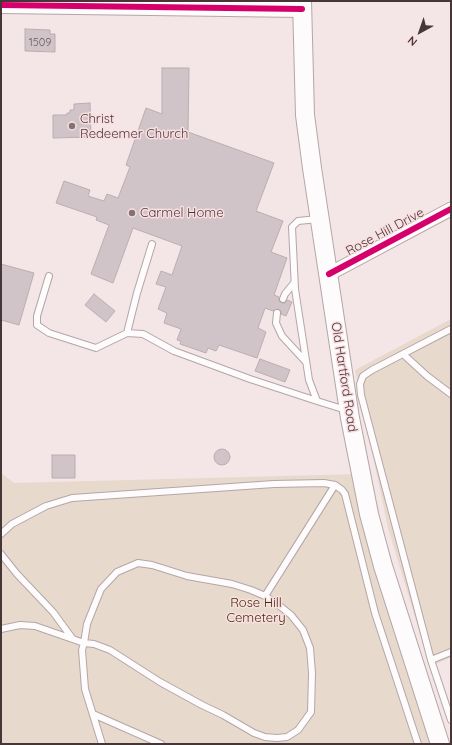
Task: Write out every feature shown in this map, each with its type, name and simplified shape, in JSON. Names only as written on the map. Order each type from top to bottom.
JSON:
[{"type":"main road","name":"Old Hartford Road","points":[[302,5],[305,115],[349,410],[369,514],[404,633],[440,744]]},
{"type":"street","points":[[1,5],[302,5]]},
{"type":"street","name":"Rose Hill Drive","points":[[329,274],[451,209]]},
{"type":"lane","points":[[317,402],[309,380],[294,283],[292,227],[298,221],[320,218]]},
{"type":"lane","points":[[127,333],[152,244]]},
{"type":"lane","points":[[49,276],[37,316],[37,325],[48,333],[96,348],[127,333],[143,334],[174,351],[250,380],[317,402],[349,410]]},
{"type":"lane","points":[[283,299],[294,283]]},
{"type":"lane","points":[[277,313],[276,323],[282,336],[306,362]]},
{"type":"lane","points":[[451,329],[364,376],[360,384],[360,395],[431,660],[451,720]]},
{"type":"lane","points":[[403,354],[427,376],[451,394]]},
{"type":"lane","points":[[1,534],[12,524],[46,506],[72,498],[274,484],[324,483],[335,485],[345,494],[375,613],[418,744]]},
{"type":"lane","points":[[265,596],[335,485]]},
{"type":"lane","points":[[1,554],[17,574],[53,612],[72,638]]},
{"type":"lane","points":[[1,629],[20,625],[35,626],[84,643],[94,644],[110,650],[178,692],[254,733],[265,737],[277,738],[287,737],[298,730],[311,712],[312,673],[310,648],[303,630],[291,615],[265,596],[232,584],[187,576],[152,565],[138,563],[117,572],[101,589],[87,624],[84,643],[82,650],[85,689],[102,744]]},
{"type":"lane","points":[[431,660],[451,652]]},
{"type":"lane","points":[[93,714],[161,744]]},
{"type":"green space","points":[[451,319],[451,657],[430,667],[388,528],[355,370]]},
{"type":"green space","name":"Rose Hill Cemetery","points":[[1,473],[14,483],[361,474],[440,744],[1,744]]},
{"type":"building","points":[[25,29],[50,30],[50,34],[55,34],[55,52],[25,51]]},
{"type":"building","name":"Carmel Home","points":[[162,68],[189,68],[188,132],[274,163],[256,211],[283,221],[271,252],[287,258],[274,295],[279,297],[279,301],[282,303],[285,303],[287,300],[292,302],[286,316],[281,314],[281,311],[278,309],[273,311],[265,308],[258,328],[266,332],[257,358],[219,345],[216,351],[208,348],[206,353],[180,344],[181,341],[177,340],[181,329],[164,323],[167,313],[158,309],[166,287],[156,284],[161,271],[172,275],[182,246],[133,228],[113,283],[91,274],[109,225],[96,220],[97,217],[56,203],[64,181],[90,190],[88,196],[104,201],[107,194],[118,198],[130,167],[126,165],[146,108],[162,114]]},
{"type":"building","name":"Christ Redeemer Church","points":[[90,103],[91,137],[53,138],[53,115],[67,115],[67,113],[70,113],[70,110],[74,110],[74,104]]},
{"type":"building","points":[[1,264],[34,273],[19,325],[1,320]]},
{"type":"building","points":[[94,294],[115,311],[106,322],[85,305]]},
{"type":"building","points":[[260,359],[290,370],[285,382],[255,371]]},
{"type":"building","points":[[219,449],[225,449],[230,454],[228,463],[225,465],[219,465],[214,460],[214,454]]},
{"type":"building","points":[[52,455],[75,455],[75,478],[52,478]]},
{"type":"cycle path","points":[[1,5],[302,9]]},
{"type":"cycle path","points":[[329,274],[451,209]]},
{"type":"place","name":"Christ Redeemer Church","points":[[72,126]]},
{"type":"place","name":"Carmel Home","points":[[132,213]]}]
